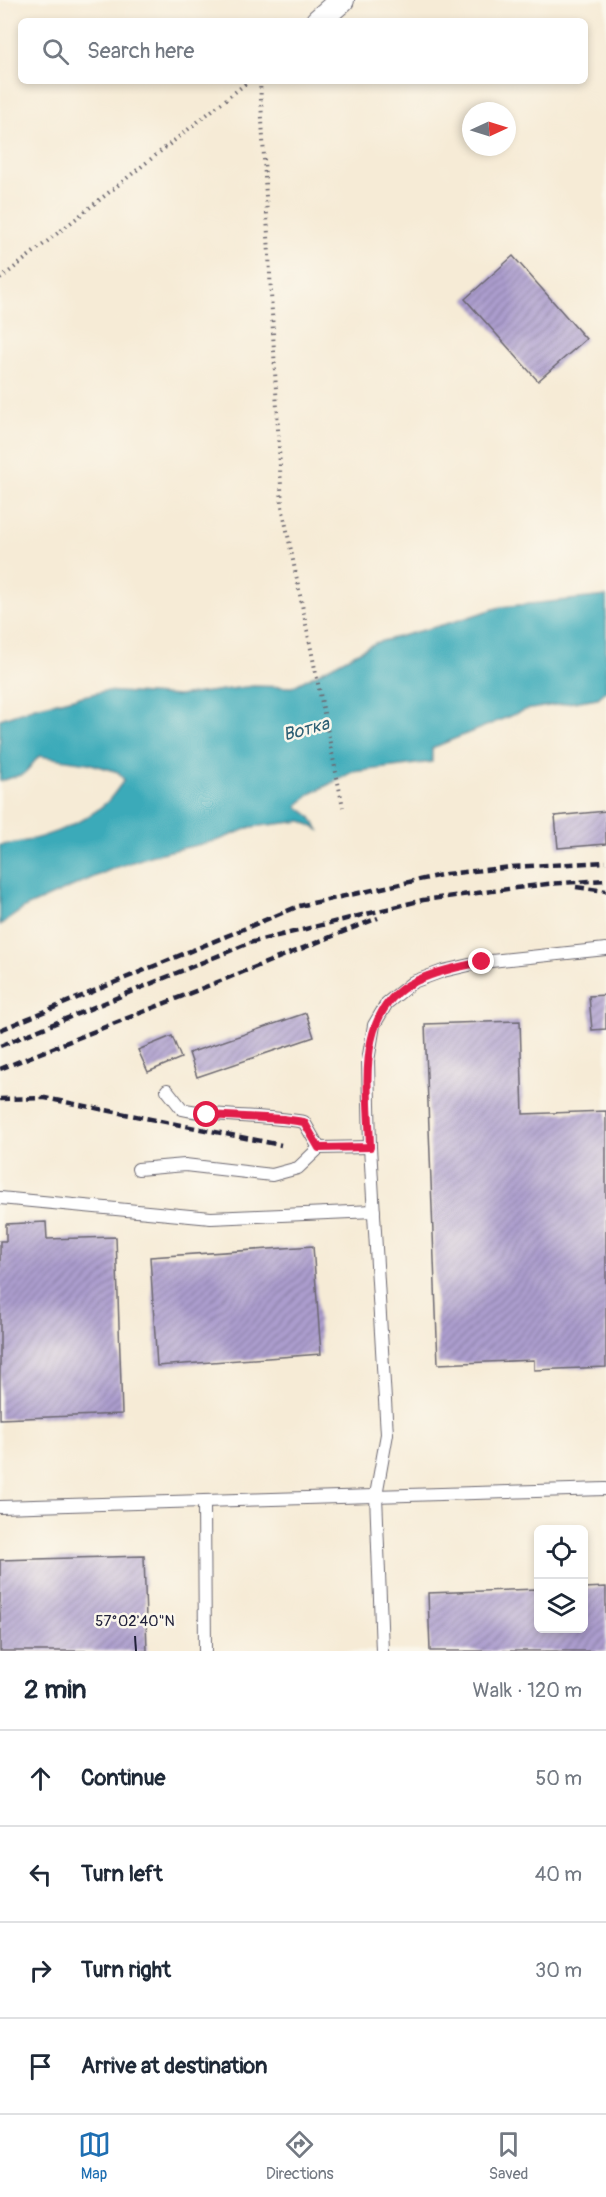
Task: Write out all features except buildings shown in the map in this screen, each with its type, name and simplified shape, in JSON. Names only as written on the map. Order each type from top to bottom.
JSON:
[{"type":"street","points":[[321,18],[342,0]]},
{"type":"lane","points":[[382,1651],[376,1495],[387,1434],[370,1147],[368,1061],[374,1026],[387,1002],[413,982],[443,971],[482,962],[606,949]]},
{"type":"lane","points":[[167,1090],[182,1109],[207,1115],[304,1122],[319,1148]]},
{"type":"lane","points":[[138,1169],[185,1165],[272,1175],[297,1168],[319,1148],[370,1147]]},
{"type":"lane","points":[[0,1198],[210,1218],[374,1211]]},
{"type":"lane","points":[[0,1508],[606,1489]]},
{"type":"lane","points":[[204,1502],[205,1651]]},
{"type":"path","points":[[0,279],[245,84]]},
{"type":"path","points":[[260,84],[282,506],[343,807]]},
{"type":"water","name":"Вотка","points":[[606,596],[606,691],[598,698],[525,710],[432,748],[432,762],[353,772],[312,793],[297,806],[310,816],[319,830],[302,821],[251,827],[219,840],[153,855],[112,869],[26,907],[0,925],[0,845],[28,840],[71,825],[107,802],[124,780],[118,772],[88,763],[39,756],[24,774],[0,781],[0,719],[35,707],[105,691],[178,696],[253,686],[292,687],[375,643],[500,607]]},
{"type":"railway","points":[[0,1030],[299,906],[446,874],[512,867],[606,862]]},
{"type":"railway","points":[[0,1046],[249,943],[423,900],[547,884],[606,880]]},
{"type":"railway","points":[[576,887],[606,891]]},
{"type":"railway","points":[[0,1069],[378,918]]},
{"type":"railway","points":[[0,1099],[45,1098],[281,1145]]},
{"type":"route","points":[[207,1115],[304,1122],[319,1148],[370,1147],[368,1061],[374,1026],[387,1002],[413,982],[443,971],[482,962]]}]
